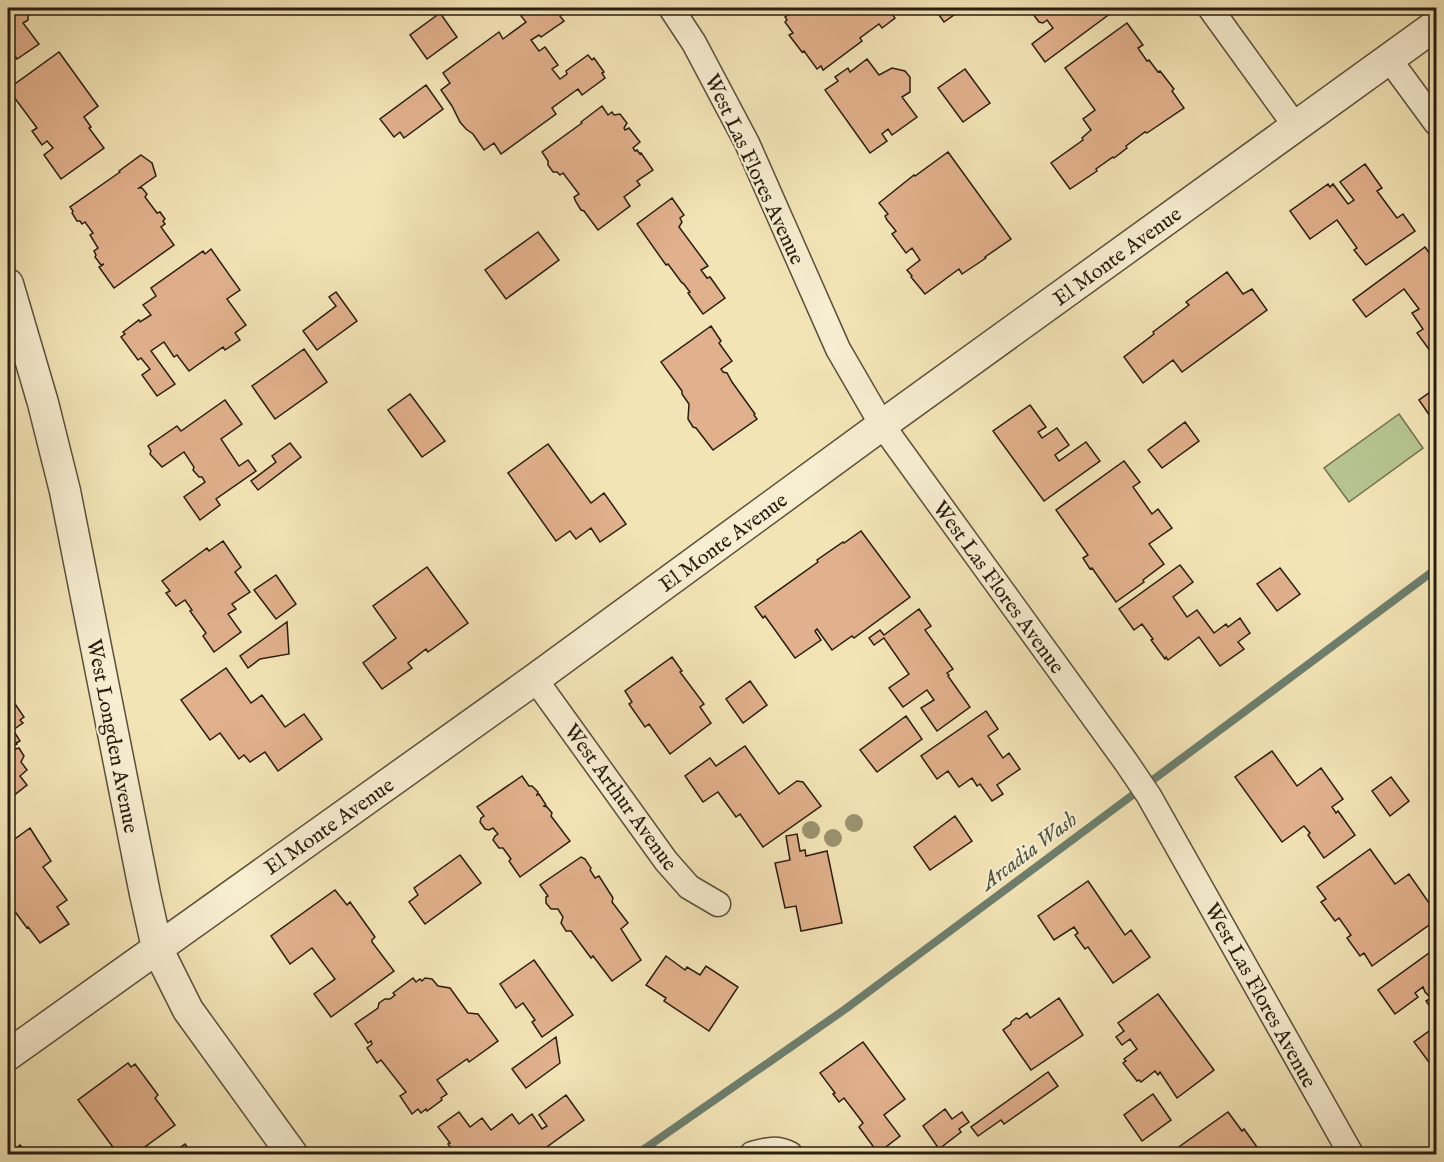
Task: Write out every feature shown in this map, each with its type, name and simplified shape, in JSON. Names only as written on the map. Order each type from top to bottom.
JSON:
[{"type":"street","name":"West Las Flores Avenue","points":[[671,8],[694,43],[747,143],[838,350],[882,425],[1149,796],[1351,1155]]},
{"type":"street","points":[[1210,8],[1296,127]]},
{"type":"street","name":"El Monte Avenue","points":[[8,1055],[535,679],[882,425],[1437,25]]},
{"type":"street","points":[[1389,59],[1437,123]]},
{"type":"street","name":"West Longden Avenue","points":[[8,284],[43,403],[65,490],[144,894],[157,948],[188,1010],[292,1155]]},
{"type":"street","name":"West Arthur Avenue","points":[[535,679],[666,861],[689,887],[718,904]]},
{"type":"street","points":[[752,1155],[762,1151],[783,1152]]},
{"type":"green space","points":[[1399,414],[1423,448],[1349,502],[1324,468]]},
{"type":"building","points":[[8,8],[24,9],[28,20],[23,23],[39,44],[17,59],[8,46]]},
{"type":"building","points":[[93,8],[110,8],[99,15]]},
{"type":"building","points":[[533,8],[558,8],[563,14],[560,16],[564,21],[541,37],[539,35],[531,40],[539,51],[545,47],[558,65],[552,69],[560,79],[567,74],[566,71],[588,55],[592,60],[594,58],[604,72],[602,73],[605,78],[582,95],[578,89],[552,108],[556,114],[501,154],[494,143],[484,150],[473,134],[460,122],[441,90],[450,83],[443,73],[499,32],[503,39],[526,22],[521,16]]},
{"type":"building","points":[[783,8],[888,8],[895,18],[882,28],[879,24],[860,38],[862,41],[823,70],[821,66],[817,69],[789,35],[793,33],[785,22],[787,20],[785,17],[788,15]]},
{"type":"building","points":[[934,8],[964,8],[944,22]]},
{"type":"building","points":[[1114,8],[1115,10],[1045,62],[1032,44],[1053,28],[1047,20],[1043,23],[1039,22],[1033,14],[1033,9]]},
{"type":"building","points":[[440,13],[457,37],[427,59],[410,35]]},
{"type":"building","points":[[1127,23],[1143,45],[1138,48],[1147,61],[1149,60],[1158,72],[1160,71],[1174,89],[1172,91],[1184,108],[1147,133],[1145,132],[1114,158],[1096,169],[1097,171],[1070,189],[1051,163],[1083,140],[1082,138],[1091,130],[1083,119],[1095,110],[1065,68]]},
{"type":"building","points":[[59,52],[98,106],[84,117],[104,148],[61,179],[44,155],[53,148],[47,141],[42,145],[32,131],[37,128],[8,89]]},
{"type":"building","points":[[867,59],[879,75],[892,68],[905,71],[910,77],[910,92],[902,97],[917,117],[892,135],[888,129],[882,134],[887,141],[870,153],[825,90],[838,81],[835,77],[848,68],[850,72]]},
{"type":"building","points":[[965,69],[990,103],[963,122],[938,88]]},
{"type":"building","points":[[426,85],[443,109],[404,138],[400,132],[394,137],[380,119]]},
{"type":"building","points":[[602,106],[608,115],[612,112],[614,115],[620,114],[627,123],[625,130],[629,128],[640,142],[633,148],[641,153],[653,170],[637,181],[640,185],[624,197],[630,206],[598,230],[576,202],[574,197],[579,194],[563,173],[560,175],[553,172],[542,152]]},
{"type":"building","points":[[948,152],[1011,239],[962,274],[959,269],[925,294],[907,270],[920,260],[912,248],[906,253],[892,234],[896,231],[885,216],[888,214],[879,203]]},
{"type":"building","points":[[141,155],[152,163],[156,176],[139,188],[142,188],[147,194],[145,197],[157,213],[160,212],[165,219],[163,221],[165,224],[161,227],[174,245],[114,288],[99,267],[104,264],[101,265],[95,257],[94,251],[98,248],[90,235],[93,233],[85,222],[82,224],[77,221],[70,207]]},
{"type":"building","points":[[1365,164],[1382,188],[1377,191],[1397,218],[1403,214],[1415,231],[1366,265],[1354,250],[1357,248],[1337,220],[1310,239],[1290,211],[1328,184],[1330,187],[1333,184],[1348,204],[1354,200],[1340,182]]},
{"type":"building","points":[[672,198],[684,215],[680,218],[682,222],[679,227],[708,266],[701,270],[707,278],[710,277],[725,298],[703,314],[688,293],[690,292],[668,264],[666,265],[637,224]]},
{"type":"building","points":[[538,232],[559,260],[506,299],[485,270]]},
{"type":"building","points":[[1425,247],[1436,262],[1431,267],[1436,274],[1436,359],[1417,333],[1423,329],[1412,313],[1419,309],[1404,289],[1366,317],[1353,300]]},
{"type":"building","points":[[211,249],[240,290],[227,299],[246,325],[235,333],[240,340],[225,350],[223,347],[189,371],[177,355],[174,357],[164,342],[151,351],[175,384],[157,396],[142,375],[150,369],[141,358],[138,360],[121,337],[125,334],[123,332],[139,320],[140,322],[151,315],[143,305],[156,296],[151,288],[203,251],[205,254]]},
{"type":"building","points":[[1227,272],[1243,294],[1252,289],[1267,310],[1182,372],[1173,360],[1143,383],[1124,357],[1189,305],[1186,302]]},
{"type":"building","points":[[336,292],[357,321],[317,350],[303,331],[336,306],[329,297]]},
{"type":"building","points":[[711,326],[721,341],[719,343],[732,361],[721,369],[727,373],[757,419],[713,450],[688,419],[689,404],[661,362]]},
{"type":"building","points":[[304,349],[327,382],[275,419],[252,386]]},
{"type":"building","points":[[1436,388],[1436,425],[1419,400]]},
{"type":"building","points":[[410,394],[445,441],[422,457],[388,410]]},
{"type":"building","points":[[225,400],[242,424],[221,439],[239,466],[248,460],[256,471],[216,499],[220,505],[200,520],[184,497],[205,482],[202,477],[199,477],[193,470],[194,467],[184,452],[162,467],[150,454],[148,446],[177,426],[181,431]]},
{"type":"building","points":[[1030,405],[1046,427],[1038,432],[1042,438],[1057,428],[1069,445],[1055,455],[1059,461],[1086,442],[1100,461],[1044,501],[993,431]]},
{"type":"building","points":[[1185,422],[1199,441],[1162,468],[1148,450]]},
{"type":"building","points":[[290,443],[301,457],[258,490],[251,481],[276,462],[272,456]]},
{"type":"building","points":[[548,444],[591,503],[604,493],[626,524],[600,542],[591,528],[576,539],[570,531],[556,541],[508,473]]},
{"type":"building","points":[[1124,461],[1140,482],[1133,487],[1152,514],[1158,509],[1172,528],[1149,544],[1164,564],[1116,602],[1092,568],[1090,569],[1083,558],[1088,555],[1056,510]]},
{"type":"building","points":[[861,531],[910,597],[854,638],[852,636],[832,650],[817,629],[815,631],[821,640],[795,658],[765,616],[763,618],[755,607],[818,562],[817,560]]},
{"type":"building","points":[[223,541],[241,567],[235,572],[250,592],[232,604],[236,609],[228,614],[241,632],[214,652],[203,636],[206,633],[185,600],[176,606],[166,593],[170,591],[162,581],[207,548],[209,551]]},
{"type":"building","points":[[1180,565],[1193,582],[1173,597],[1187,617],[1197,610],[1214,633],[1240,618],[1250,633],[1238,642],[1244,649],[1220,666],[1199,637],[1168,660],[1166,657],[1165,659],[1142,624],[1134,630],[1119,609]]},
{"type":"building","points":[[427,567],[468,623],[428,652],[426,649],[408,663],[412,668],[382,689],[363,663],[396,638],[373,606]]},
{"type":"building","points":[[1280,568],[1300,594],[1277,611],[1257,584]]},
{"type":"building","points":[[276,575],[296,604],[276,619],[254,590]]},
{"type":"building","points":[[919,609],[931,626],[925,630],[953,669],[947,673],[948,676],[970,707],[937,731],[921,708],[934,700],[927,690],[903,707],[889,688],[909,674],[884,638],[874,645],[869,638],[880,630],[884,635]]},
{"type":"building","points":[[287,622],[289,654],[260,659],[248,668],[240,656]]},
{"type":"building","points":[[672,657],[682,671],[680,672],[704,704],[700,707],[711,723],[670,754],[649,724],[645,727],[629,704],[632,702],[625,691]]},
{"type":"building","points":[[226,668],[251,703],[262,695],[285,727],[304,714],[322,739],[278,771],[265,752],[250,762],[244,755],[239,759],[220,733],[210,740],[181,700]]},
{"type":"building","points":[[750,681],[767,705],[743,723],[726,699]]},
{"type":"building","points":[[13,701],[24,717],[20,720],[23,723],[13,730],[20,741],[12,750],[19,748],[24,756],[21,762],[27,770],[20,776],[27,785],[8,800],[8,702],[9,704]]},
{"type":"building","points":[[986,711],[998,729],[988,736],[1003,758],[1009,753],[1020,769],[997,785],[1003,794],[992,801],[980,784],[977,786],[972,778],[959,787],[948,771],[937,779],[921,756]]},
{"type":"building","points":[[906,716],[922,739],[877,772],[860,750]]},
{"type":"building","points":[[745,746],[779,794],[797,781],[803,782],[821,806],[763,847],[740,814],[736,817],[718,792],[703,802],[685,776],[710,758],[716,766]]},
{"type":"building","points":[[1272,751],[1297,786],[1321,768],[1343,799],[1332,807],[1336,813],[1338,811],[1355,835],[1324,858],[1304,826],[1282,842],[1235,777]]},
{"type":"building","points":[[522,776],[529,786],[538,792],[537,795],[539,794],[546,805],[544,806],[552,813],[551,816],[570,841],[520,877],[503,848],[499,848],[493,840],[498,834],[493,828],[485,829],[480,822],[484,816],[477,807]]},
{"type":"building","points":[[1391,777],[1409,801],[1390,816],[1372,791]]},
{"type":"building","points":[[955,816],[972,841],[930,870],[914,847]]},
{"type":"building","points":[[30,828],[51,861],[43,867],[67,900],[57,907],[69,924],[40,943],[8,902],[8,844]]},
{"type":"building","points":[[797,834],[800,851],[805,850],[806,856],[827,851],[842,923],[801,931],[796,906],[785,908],[775,863],[790,860],[786,836]]},
{"type":"building","points":[[1370,849],[1395,884],[1409,874],[1436,913],[1436,920],[1372,966],[1364,953],[1360,956],[1347,938],[1351,935],[1339,918],[1335,921],[1321,902],[1326,899],[1317,887]]},
{"type":"building","points":[[460,855],[481,883],[425,924],[409,902],[418,895],[414,888]]},
{"type":"building","points":[[581,857],[591,868],[595,878],[599,876],[613,898],[612,902],[628,923],[621,929],[641,960],[612,981],[571,931],[566,931],[561,923],[563,917],[558,909],[551,909],[546,903],[548,896],[540,885]]},
{"type":"building","points":[[1088,881],[1125,935],[1131,930],[1150,957],[1113,983],[1088,947],[1085,949],[1075,935],[1078,933],[1074,927],[1054,940],[1038,916]]},
{"type":"building","points":[[335,890],[347,905],[350,902],[375,937],[372,942],[394,971],[331,1017],[314,994],[335,979],[312,948],[290,964],[271,936]]},
{"type":"building","points":[[1436,948],[1436,1015],[1426,1001],[1431,998],[1423,987],[1415,993],[1418,997],[1395,1014],[1378,990]]},
{"type":"building","points":[[666,956],[685,970],[687,967],[700,975],[706,966],[738,987],[709,1031],[664,1001],[666,998],[646,985]]},
{"type":"building","points":[[534,960],[573,1015],[542,1037],[532,1022],[535,1020],[523,1003],[516,1008],[500,984]]},
{"type":"building","points":[[413,978],[416,982],[425,978],[432,979],[438,986],[450,988],[468,1013],[478,1014],[498,1041],[469,1062],[467,1059],[437,1080],[447,1094],[427,1111],[426,1109],[421,1113],[418,1109],[412,1114],[400,1096],[406,1092],[381,1060],[377,1063],[367,1048],[372,1044],[371,1041],[368,1043],[355,1024],[378,1008],[379,1003],[390,999],[395,995],[393,993]]},
{"type":"building","points":[[1158,994],[1214,1070],[1177,1098],[1160,1072],[1158,1075],[1155,1071],[1141,1082],[1137,1081],[1123,1063],[1126,1061],[1124,1059],[1137,1049],[1130,1039],[1122,1045],[1116,1037],[1124,1031],[1118,1023]]},
{"type":"building","points":[[1059,998],[1083,1035],[1031,1070],[1003,1030],[1016,1018],[1019,1019],[1027,1013],[1030,1018]]},
{"type":"building","points":[[1436,1026],[1436,1061],[1431,1065],[1414,1042]]},
{"type":"building","points":[[556,1037],[560,1063],[526,1088],[512,1069]]},
{"type":"building","points":[[863,1042],[905,1099],[884,1115],[900,1136],[878,1153],[859,1127],[863,1123],[844,1098],[839,1102],[820,1073]]},
{"type":"building","points":[[128,1063],[131,1067],[135,1064],[158,1095],[155,1098],[175,1125],[135,1154],[118,1154],[78,1100]]},
{"type":"building","points":[[1048,1072],[1058,1086],[1004,1124],[1001,1120],[978,1136],[971,1127]]},
{"type":"building","points":[[1153,1094],[1171,1120],[1142,1141],[1124,1115]]},
{"type":"building","points":[[566,1095],[584,1120],[537,1154],[456,1154],[438,1127],[459,1112],[470,1127],[482,1118],[491,1130],[512,1114],[519,1124],[532,1114],[542,1129],[547,1126],[539,1115]]},
{"type":"building","points":[[945,1109],[952,1119],[962,1112],[969,1122],[959,1129],[961,1132],[939,1149],[923,1126]]},
{"type":"building","points":[[1228,1112],[1262,1154],[1169,1154]]},
{"type":"building","points":[[185,1144],[192,1154],[171,1154]]},
{"type":"building","points":[[20,1145],[27,1154],[8,1154],[8,1150],[13,1146],[16,1148]]},
{"type":"waterway","name":"Arcadia Wash","points":[[637,1154],[844,1010],[1436,569]]}]
